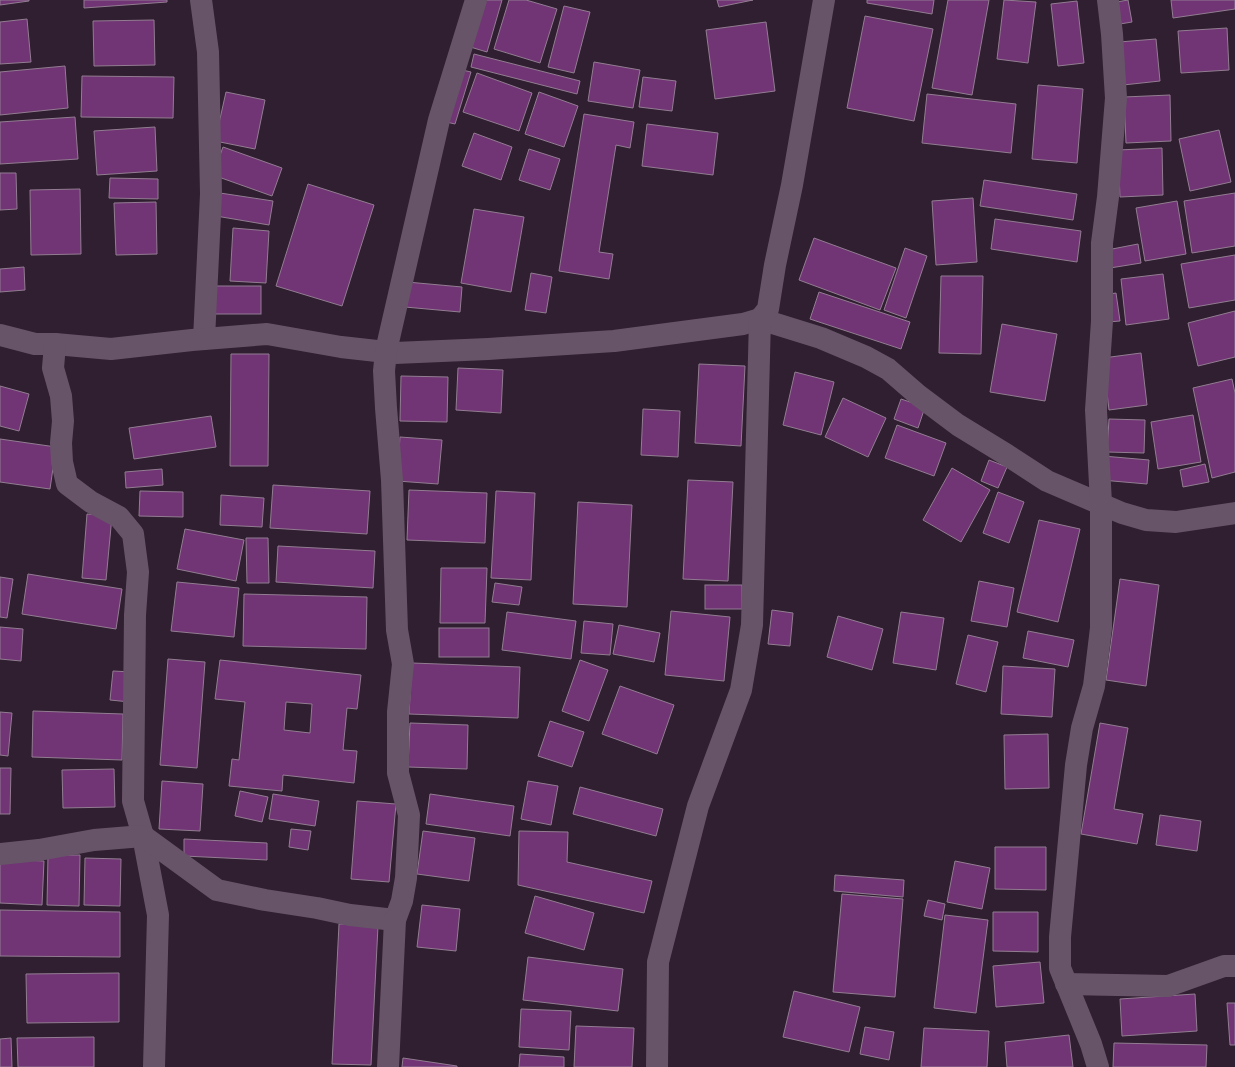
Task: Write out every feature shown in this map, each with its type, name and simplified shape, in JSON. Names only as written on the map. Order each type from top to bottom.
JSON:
[{"type":"street","points":[[201,0],[208,52],[211,194],[204,339]]},
{"type":"street","points":[[388,1067],[395,920],[402,901],[406,878],[409,814],[398,773],[398,712],[403,664],[397,630],[392,480],[384,371],[386,351],[439,120],[476,0]]},
{"type":"street","points":[[0,335],[35,344],[55,344],[111,349],[267,334],[341,347],[395,353],[614,341],[743,324],[760,318],[768,309],[824,0]]},
{"type":"street","points":[[1098,1067],[1091,1044],[1060,968],[1060,937],[1076,765],[1082,728],[1094,686],[1101,628],[1101,503],[1096,410],[1102,321],[1102,243],[1108,197],[1116,98],[1112,34],[1108,0]]},
{"type":"street","points":[[760,318],[821,338],[866,357],[888,369],[918,395],[958,425],[1047,481],[1122,513],[1146,520],[1176,522],[1235,513]]},
{"type":"street","points":[[657,1067],[658,962],[698,806],[741,690],[752,626],[760,318]]},
{"type":"street","points":[[55,344],[53,368],[61,396],[63,420],[61,443],[62,462],[67,484],[91,502],[119,517],[133,534],[138,572],[135,615],[133,801],[143,836],[158,915],[154,1067]]},
{"type":"street","points":[[0,854],[40,850],[94,840],[143,836],[217,890],[350,915],[395,920]]},
{"type":"street","points":[[1066,984],[1168,986],[1224,966],[1235,966]]},
{"type":"building","points":[[0,0],[29,0],[29,1],[0,5]]},
{"type":"building","points":[[84,0],[167,0],[167,2],[84,8]]},
{"type":"building","points":[[480,0],[502,0],[487,52],[467,46]]},
{"type":"building","points":[[509,0],[526,0],[557,9],[540,63],[494,49]]},
{"type":"building","points":[[717,0],[753,0],[719,7]]},
{"type":"building","points":[[867,0],[934,0],[932,14],[867,3]]},
{"type":"building","points":[[948,0],[989,0],[972,95],[932,88]]},
{"type":"building","points":[[1004,0],[1036,2],[1028,63],[997,59]]},
{"type":"building","points":[[1128,0],[1132,22],[1114,25],[1111,3]]},
{"type":"building","points":[[1171,0],[1235,0],[1235,9],[1173,18]]},
{"type":"building","points":[[1077,1],[1084,63],[1058,66],[1051,4]]},
{"type":"building","points":[[564,6],[590,12],[574,73],[548,67]]},
{"type":"building","points":[[865,16],[933,29],[914,121],[847,108]]},
{"type":"building","points":[[27,19],[31,62],[0,64],[0,22]]},
{"type":"building","points":[[154,20],[155,65],[94,66],[93,21]]},
{"type":"building","points":[[766,22],[775,91],[715,99],[706,30]]},
{"type":"building","points":[[1227,28],[1229,70],[1181,73],[1178,31]]},
{"type":"building","points":[[1156,39],[1160,81],[1123,85],[1119,42]]},
{"type":"building","points":[[474,54],[580,81],[577,94],[471,67]]},
{"type":"building","points":[[594,62],[640,70],[633,108],[588,101]]},
{"type":"building","points":[[65,66],[68,108],[0,115],[0,72]]},
{"type":"building","points":[[458,69],[471,72],[455,124],[442,121]]},
{"type":"building","points":[[477,73],[532,93],[519,131],[463,112]]},
{"type":"building","points":[[82,76],[174,77],[173,118],[81,117]]},
{"type":"building","points":[[643,77],[676,81],[672,111],[639,107]]},
{"type":"building","points":[[1038,85],[1083,89],[1077,163],[1032,159]]},
{"type":"building","points":[[226,92],[265,100],[255,149],[215,141]]},
{"type":"building","points":[[539,92],[578,106],[564,147],[525,134]]},
{"type":"building","points":[[927,94],[1016,104],[1011,153],[922,143]]},
{"type":"building","points":[[1170,95],[1171,141],[1126,143],[1124,97]]},
{"type":"building","points":[[584,114],[634,122],[630,148],[616,145],[599,252],[613,254],[609,279],[559,271]]},
{"type":"building","points":[[75,117],[78,159],[0,164],[0,122]]},
{"type":"building","points":[[647,124],[718,133],[713,175],[642,166]]},
{"type":"building","points":[[155,127],[157,171],[97,175],[94,131]]},
{"type":"building","points":[[1219,130],[1231,182],[1190,191],[1179,139]]},
{"type":"building","points":[[474,133],[512,147],[501,180],[462,166]]},
{"type":"building","points":[[223,147],[282,168],[272,196],[213,175]]},
{"type":"building","points":[[1162,148],[1163,195],[1120,197],[1118,150]]},
{"type":"building","points":[[529,149],[560,159],[550,190],[519,180]]},
{"type":"building","points":[[0,173],[16,173],[17,209],[0,210]]},
{"type":"building","points":[[110,178],[158,179],[158,199],[109,198]]},
{"type":"building","points":[[984,180],[1077,194],[1073,220],[980,206]]},
{"type":"building","points":[[308,184],[374,205],[342,306],[276,286]]},
{"type":"building","points":[[80,189],[81,254],[31,255],[30,190]]},
{"type":"building","points":[[220,193],[273,201],[269,225],[216,216]]},
{"type":"building","points":[[1235,193],[1235,246],[1192,253],[1184,201]]},
{"type":"building","points":[[973,198],[977,262],[936,265],[932,201]]},
{"type":"building","points":[[1177,201],[1186,254],[1145,261],[1136,208]]},
{"type":"building","points":[[156,202],[157,254],[116,255],[114,203]]},
{"type":"building","points":[[474,209],[524,217],[511,292],[461,283]]},
{"type":"building","points":[[995,219],[1081,231],[1077,262],[991,249]]},
{"type":"building","points":[[233,228],[269,231],[266,283],[230,281]]},
{"type":"building","points":[[814,238],[896,268],[880,310],[799,280]]},
{"type":"building","points":[[1138,244],[1141,263],[1110,268],[1107,250]]},
{"type":"building","points":[[905,248],[927,256],[906,318],[884,310]]},
{"type":"building","points":[[1235,255],[1235,300],[1189,308],[1181,264]]},
{"type":"building","points":[[24,267],[25,290],[0,292],[0,269]]},
{"type":"building","points":[[531,273],[552,277],[546,313],[525,310]]},
{"type":"building","points":[[1163,274],[1169,319],[1126,325],[1121,279]]},
{"type":"building","points":[[941,276],[983,276],[981,354],[939,353]]},
{"type":"building","points":[[407,282],[462,287],[460,312],[405,307]]},
{"type":"building","points":[[210,286],[261,286],[261,314],[210,314]]},
{"type":"building","points":[[819,292],[910,322],[901,349],[810,319]]},
{"type":"building","points":[[1116,293],[1120,321],[1108,322],[1104,295]]},
{"type":"building","points":[[1235,311],[1235,357],[1198,366],[1188,323]]},
{"type":"building","points":[[1002,324],[1057,334],[1045,401],[990,392]]},
{"type":"building","points":[[1141,353],[1147,405],[1109,410],[1103,358]]},
{"type":"building","points":[[231,354],[269,354],[268,466],[230,466]]},
{"type":"building","points":[[699,364],[745,366],[741,446],[695,443]]},
{"type":"building","points":[[458,368],[503,370],[501,413],[456,410]]},
{"type":"building","points":[[795,372],[834,382],[821,435],[783,425]]},
{"type":"building","points":[[401,376],[448,377],[447,422],[400,421]]},
{"type":"building","points":[[1232,379],[1235,393],[1235,472],[1212,478],[1193,388]]},
{"type":"building","points":[[0,386],[29,394],[19,431],[0,426]]},
{"type":"building","points":[[843,398],[886,418],[868,457],[825,437]]},
{"type":"building","points":[[901,399],[925,407],[918,428],[894,419]]},
{"type":"building","points":[[643,409],[680,411],[678,457],[641,455]]},
{"type":"building","points":[[1193,415],[1201,462],[1158,469],[1151,422]]},
{"type":"building","points":[[211,416],[216,447],[134,459],[129,428]]},
{"type":"building","points":[[1109,419],[1145,420],[1144,453],[1107,452]]},
{"type":"building","points":[[897,425],[946,443],[934,476],[885,458]]},
{"type":"building","points":[[400,437],[442,440],[438,484],[397,481]]},
{"type":"building","points":[[0,439],[56,447],[50,489],[0,482]]},
{"type":"building","points":[[1103,456],[1149,460],[1147,484],[1101,480]]},
{"type":"building","points":[[989,460],[1007,467],[998,488],[981,481]]},
{"type":"building","points":[[1205,464],[1209,482],[1183,487],[1180,470]]},
{"type":"building","points":[[952,468],[990,490],[961,542],[923,520]]},
{"type":"building","points":[[162,469],[163,485],[126,488],[125,472]]},
{"type":"building","points":[[688,480],[733,482],[728,581],[683,579]]},
{"type":"building","points":[[273,485],[370,491],[367,534],[270,528]]},
{"type":"building","points":[[409,490],[487,493],[485,543],[407,540]]},
{"type":"building","points":[[140,491],[183,492],[183,517],[139,516]]},
{"type":"building","points":[[496,491],[535,493],[531,580],[491,578]]},
{"type":"building","points":[[998,492],[1024,502],[1009,543],[983,533]]},
{"type":"building","points":[[221,495],[264,498],[262,527],[220,525]]},
{"type":"building","points":[[578,502],[632,505],[627,607],[573,604]]},
{"type":"building","points":[[87,514],[112,516],[106,580],[82,578]]},
{"type":"building","points":[[1039,520],[1080,529],[1058,622],[1017,612]]},
{"type":"building","points":[[185,529],[244,540],[236,581],[177,569]]},
{"type":"building","points":[[246,538],[268,538],[269,583],[247,583]]},
{"type":"building","points":[[278,546],[375,551],[373,588],[276,582]]},
{"type":"building","points":[[441,568],[487,568],[485,623],[440,623]]},
{"type":"building","points":[[28,574],[122,589],[116,629],[22,614]]},
{"type":"building","points":[[0,577],[13,579],[7,618],[0,617]]},
{"type":"building","points":[[1120,579],[1159,585],[1146,686],[1106,680]]},
{"type":"building","points":[[979,581],[1014,588],[1007,627],[971,621]]},
{"type":"building","points":[[177,582],[239,588],[234,637],[171,631]]},
{"type":"building","points":[[495,583],[522,587],[519,605],[492,602]]},
{"type":"building","points":[[705,585],[742,585],[742,609],[705,609]]},
{"type":"building","points":[[244,594],[367,597],[366,649],[243,646]]},
{"type":"building","points":[[772,610],[793,613],[790,646],[768,644]]},
{"type":"building","points":[[671,611],[730,617],[724,681],[665,675]]},
{"type":"building","points":[[507,612],[576,621],[571,659],[502,650]]},
{"type":"building","points":[[901,612],[944,618],[936,670],[893,663]]},
{"type":"building","points":[[838,616],[883,629],[872,670],[827,657]]},
{"type":"building","points":[[584,621],[613,624],[610,655],[581,653]]},
{"type":"building","points":[[619,625],[660,633],[654,662],[613,654]]},
{"type":"building","points":[[0,627],[23,629],[21,661],[0,659]]},
{"type":"building","points":[[439,628],[489,628],[489,657],[439,657]]},
{"type":"building","points":[[1028,631],[1074,640],[1068,667],[1023,658]]},
{"type":"building","points":[[968,635],[998,642],[986,692],[956,684]]},
{"type":"building","points":[[168,659],[205,662],[197,768],[160,765]]},
{"type":"building","points":[[220,660],[361,675],[357,709],[347,708],[343,750],[357,751],[354,783],[283,775],[282,791],[229,786],[232,759],[239,760],[245,702],[215,699]],"holes":[[[286,702],[312,704],[310,733],[284,730]]]},
{"type":"building","points":[[580,660],[608,670],[589,721],[562,711]]},
{"type":"building","points":[[412,663],[520,667],[518,718],[409,714]]},
{"type":"building","points":[[1003,666],[1055,669],[1052,717],[1001,714]]},
{"type":"building","points":[[113,671],[132,672],[130,702],[110,700]]},
{"type":"building","points":[[620,686],[674,705],[657,754],[602,734]]},
{"type":"building","points":[[33,711],[123,714],[122,760],[32,757]]},
{"type":"building","points":[[0,712],[12,713],[8,756],[0,755]]},
{"type":"building","points":[[550,721],[584,732],[572,767],[538,756]]},
{"type":"building","points":[[410,723],[468,725],[467,769],[408,767]]},
{"type":"building","points":[[1100,723],[1128,728],[1114,809],[1143,814],[1137,844],[1081,834]]},
{"type":"building","points":[[1048,734],[1049,788],[1005,789],[1004,735]]},
{"type":"building","points":[[0,768],[11,768],[10,814],[0,814]]},
{"type":"building","points":[[114,769],[115,807],[63,808],[62,770]]},
{"type":"building","points":[[162,781],[203,784],[200,831],[159,829]]},
{"type":"building","points":[[528,781],[558,786],[551,825],[521,819]]},
{"type":"building","points":[[580,787],[663,809],[656,836],[573,814]]},
{"type":"building","points":[[240,791],[268,797],[262,822],[235,816]]},
{"type":"building","points":[[273,794],[319,801],[315,826],[269,819]]},
{"type":"building","points":[[430,794],[514,806],[510,836],[426,824]]},
{"type":"building","points":[[357,801],[396,804],[389,882],[351,879]]},
{"type":"building","points":[[1160,815],[1201,821],[1197,851],[1156,845]]},
{"type":"building","points":[[291,829],[311,831],[308,850],[289,847]]},
{"type":"building","points":[[423,831],[475,838],[469,881],[417,874]]},
{"type":"building","points":[[519,831],[568,832],[567,862],[652,881],[644,913],[518,885]]},
{"type":"building","points":[[184,839],[267,843],[267,860],[184,856]]},
{"type":"building","points":[[995,847],[1046,847],[1046,890],[995,889]]},
{"type":"building","points":[[48,855],[80,855],[79,906],[47,905]]},
{"type":"building","points":[[85,858],[121,859],[120,906],[84,905]]},
{"type":"building","points":[[0,859],[44,861],[42,905],[0,903]]},
{"type":"building","points":[[955,861],[990,868],[982,909],[947,902]]},
{"type":"building","points":[[835,875],[904,880],[903,897],[834,891]]},
{"type":"building","points":[[842,894],[903,899],[895,997],[833,992]]},
{"type":"building","points":[[535,896],[594,913],[584,950],[525,933]]},
{"type":"building","points":[[928,900],[945,904],[942,920],[924,916]]},
{"type":"building","points":[[422,905],[460,909],[456,951],[417,947]]},
{"type":"building","points":[[0,910],[120,912],[120,957],[0,956]]},
{"type":"building","points":[[993,912],[1038,912],[1038,952],[993,951]]},
{"type":"building","points":[[945,915],[988,920],[976,1013],[934,1008]]},
{"type":"building","points":[[339,924],[378,926],[371,1065],[332,1064]]},
{"type":"building","points":[[528,957],[623,969],[618,1011],[523,1000]]},
{"type":"building","points":[[1040,962],[1044,1003],[996,1007],[993,966]]},
{"type":"building","points":[[119,973],[119,1022],[27,1023],[26,974]]},
{"type":"building","points":[[794,991],[860,1007],[849,1052],[783,1037]]},
{"type":"building","points":[[1195,994],[1197,1031],[1122,1036],[1120,999]]},
{"type":"building","points":[[1227,1003],[1235,1003],[1235,1045],[1230,1045]]},
{"type":"building","points":[[521,1009],[571,1011],[569,1050],[519,1047]]},
{"type":"building","points":[[576,1026],[634,1028],[632,1067],[574,1067]]},
{"type":"building","points":[[865,1027],[894,1032],[889,1060],[860,1054]]},
{"type":"building","points":[[924,1028],[989,1031],[987,1067],[921,1067]]},
{"type":"building","points":[[1069,1035],[1073,1067],[1007,1067],[1005,1042]]},
{"type":"building","points":[[94,1037],[94,1067],[18,1067],[17,1038]]},
{"type":"building","points":[[11,1038],[12,1067],[0,1067],[0,1039]]},
{"type":"building","points":[[1114,1043],[1207,1045],[1206,1067],[1113,1067]]},
{"type":"building","points":[[520,1054],[564,1057],[564,1067],[519,1067]]},
{"type":"building","points":[[403,1058],[457,1066],[457,1067],[402,1067]]}]
